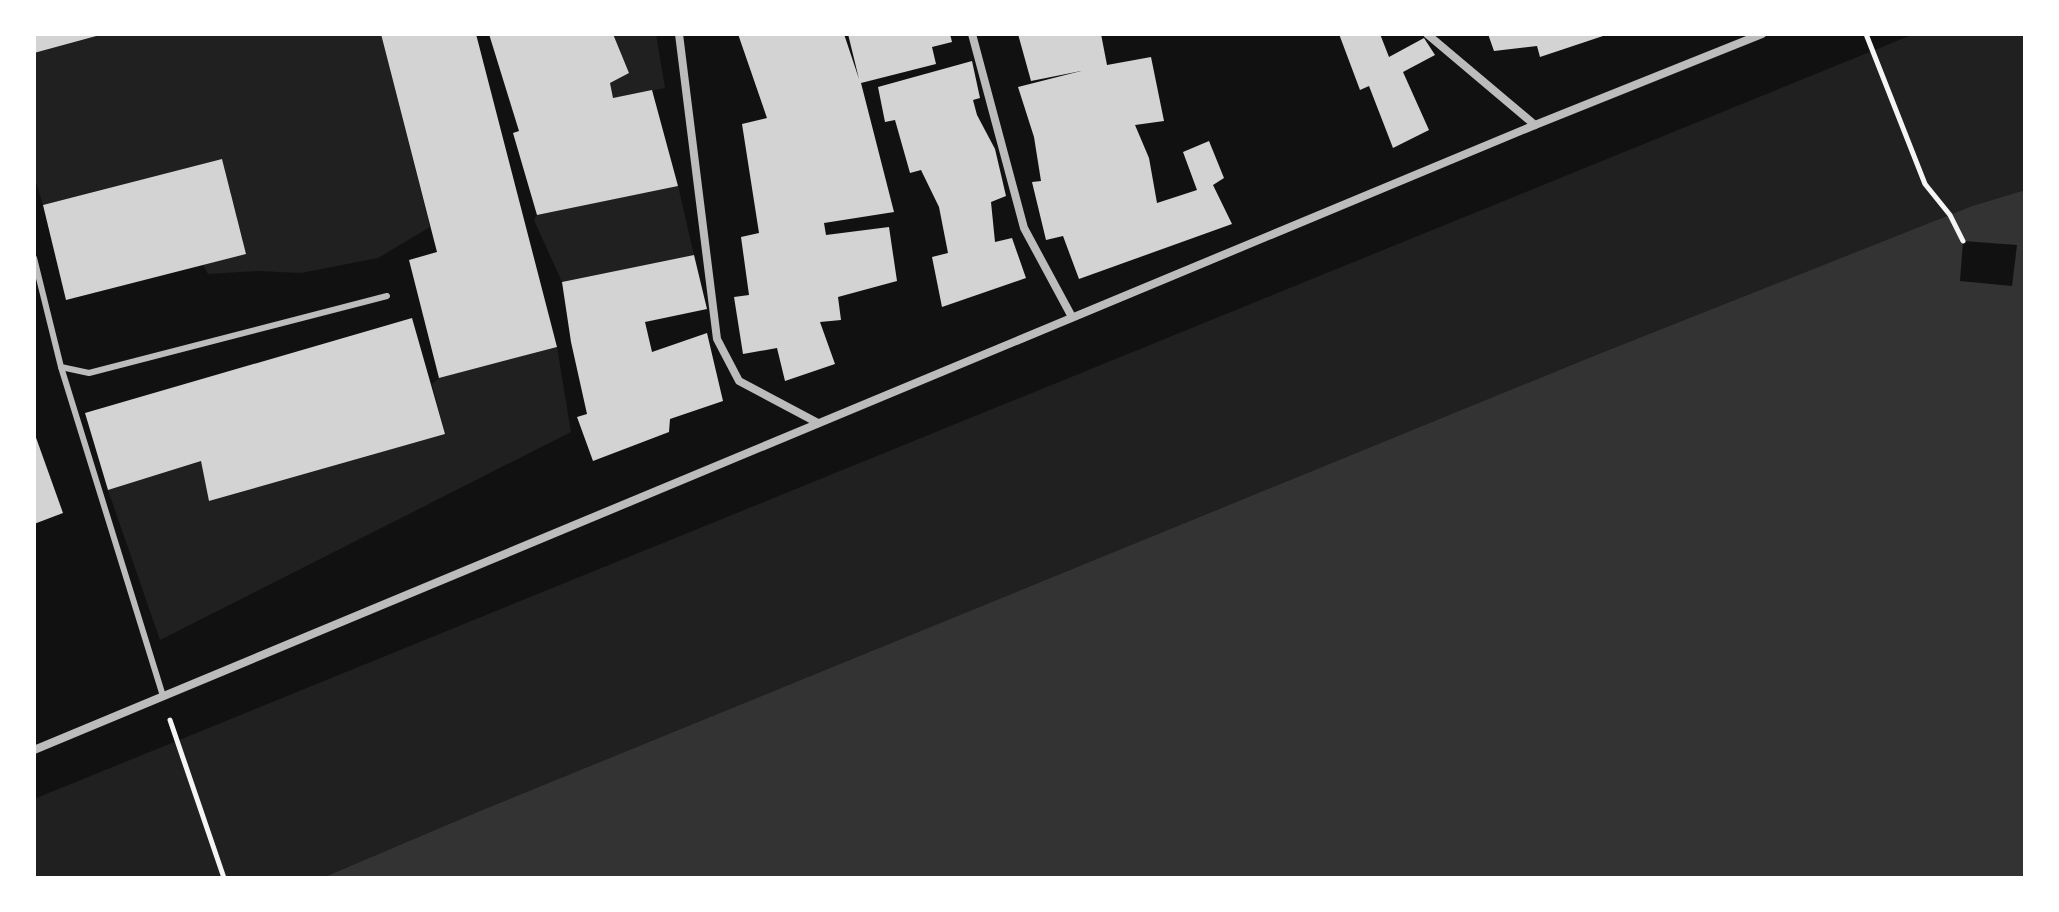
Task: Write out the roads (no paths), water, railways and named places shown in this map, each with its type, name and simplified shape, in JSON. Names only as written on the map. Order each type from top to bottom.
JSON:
[{"type":"street","points":[[679,34],[717,339],[739,381],[818,423]]},
{"type":"street","points":[[972,34],[1024,228],[1072,317]]},
{"type":"street","points":[[1427,34],[1535,125]]},
{"type":"street","points":[[34,750],[1535,125],[1762,34]]},
{"type":"lane","points":[[34,258],[61,367],[163,696]]},
{"type":"lane","points":[[61,367],[89,373],[387,296]]}]
